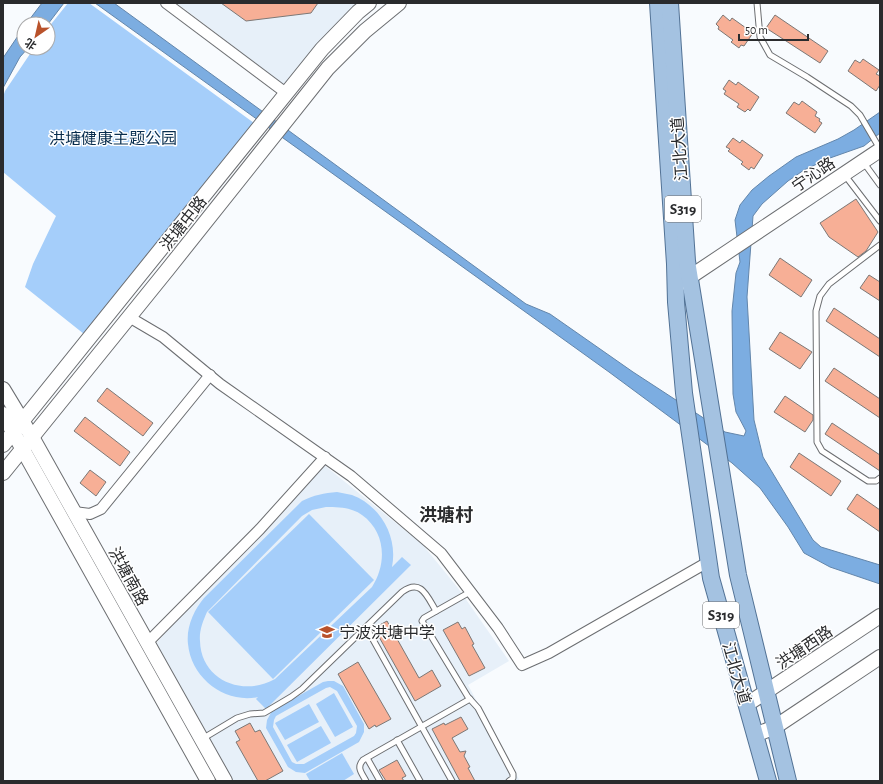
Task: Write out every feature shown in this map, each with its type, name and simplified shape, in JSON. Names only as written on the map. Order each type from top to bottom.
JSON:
[{"type":"main road","name":"洪塘中路","points":[[3,445],[322,49],[358,12],[369,3]]},
{"type":"main road","name":"洪塘中路","points":[[3,472],[328,68],[365,31],[399,3]]},
{"type":"main road","name":"江北大道","points":[[658,3],[675,264],[675,288],[684,393],[711,578],[768,781]]},
{"type":"main road","name":"江北大道","points":[[670,3],[689,276],[738,575],[788,781]]},
{"type":"main road","name":"宁沁路","points":[[675,288],[689,276],[880,149]]},
{"type":"main road","name":"洪塘南路","points":[[3,388],[18,426],[22,449],[208,781]]},
{"type":"main road","name":"洪塘南路","points":[[3,414],[32,437],[225,781]]},
{"type":"main road","name":"洪塘西路","points":[[746,705],[767,693],[880,616]]},
{"type":"main road","points":[[754,735],[775,727],[880,657]]},
{"type":"street","points":[[166,3],[286,93]]},
{"type":"street","points":[[129,317],[164,337],[220,384],[351,476],[441,553],[498,628],[522,665],[549,653],[708,562]]},
{"type":"street","points":[[74,512],[90,514],[100,509],[210,375]]},
{"type":"street","points":[[147,643],[260,529],[325,457]]},
{"type":"lane","points":[[757,3],[760,37],[770,55],[807,76],[851,106],[860,115],[880,149]]},
{"type":"lane","points":[[862,161],[880,185]]},
{"type":"lane","points":[[844,174],[880,222]]},
{"type":"lane","points":[[880,245],[829,284],[820,296],[816,311],[817,442],[822,451],[868,481],[876,481],[880,478]]},
{"type":"lane","points":[[201,739],[237,718],[250,714],[264,713],[302,689],[402,592],[409,587],[417,587],[423,592],[436,611]]},
{"type":"lane","points":[[470,592],[424,618],[422,621],[470,699],[478,708],[513,774],[513,778],[509,781]]},
{"type":"lane","points":[[366,627],[452,781]]},
{"type":"lane","points":[[366,781],[359,769],[359,764],[363,760],[470,699]]},
{"type":"lane","points":[[397,740],[420,781]]},
{"type":"lane","points":[[367,758],[380,781]]},
{"type":"shaded area","points":[[42,3],[64,3],[54,16],[32,16]]},
{"type":"shaded area","points":[[95,3],[114,3],[526,304],[550,314],[633,372],[725,432],[744,436],[746,431],[736,412],[733,394],[732,311],[736,273],[740,262],[735,220],[740,205],[752,190],[796,157],[838,139],[880,112],[880,133],[864,146],[830,158],[804,170],[788,181],[762,204],[753,216],[747,297],[754,420],[763,457],[813,540],[821,547],[880,565],[880,584],[830,567],[804,553],[788,527],[760,488],[732,463],[609,372]]},
{"type":"shaded area","points":[[177,3],[362,3],[285,86]]},
{"type":"shaded area","points":[[16,39],[16,56],[21,56],[3,88],[3,58]]},
{"type":"shaded area","name":"宁波洪塘中学","points":[[324,465],[422,544],[458,588],[509,661],[468,685],[520,781],[232,781],[154,646],[179,617]]},
{"type":"green space","name":"洪塘健康主题公园","points":[[68,3],[89,3],[254,123],[84,334],[25,287],[33,264],[56,216],[3,172],[3,97],[5,91],[29,56],[56,56],[56,18]]},
{"type":"green space","points":[[337,492],[352,495],[362,500],[379,515],[390,534],[393,556],[392,567],[402,557],[411,565],[266,709],[256,699],[258,697],[246,698],[234,696],[222,692],[212,686],[203,678],[196,668],[188,644],[188,631],[197,608],[204,598],[302,501],[315,496]],"holes":[[[326,507],[344,508],[358,512],[370,522],[376,530],[380,539],[382,559],[377,578],[372,587],[275,679],[263,684],[250,686],[226,682],[216,675],[208,666],[202,655],[200,637],[207,612],[302,516],[312,510]]]},
{"type":"green space","points":[[309,514],[374,580],[273,679],[208,612]]},
{"type":"green space","points":[[334,681],[343,686],[364,724],[364,732],[359,742],[305,773],[296,772],[288,767],[266,728],[267,720],[272,711],[323,682]],"holes":[[[330,687],[337,691],[357,726],[356,733],[354,736],[304,764],[296,764],[292,762],[273,727],[276,716],[326,688]]]},
{"type":"green space","points":[[334,693],[353,727],[335,737],[316,704]]},
{"type":"green space","points":[[309,704],[319,722],[285,740],[275,723]]},
{"type":"green space","points":[[321,726],[331,743],[297,762],[287,745]]},
{"type":"green space","points":[[342,753],[354,774],[343,781],[310,781],[306,774]]},
{"type":"building","points":[[221,3],[318,3],[311,13],[246,21]]},
{"type":"building","points":[[723,15],[730,21],[732,18],[753,33],[744,46],[741,45],[739,48],[731,42],[733,40],[718,29],[719,27],[716,24]]},
{"type":"building","points":[[775,15],[828,51],[820,63],[766,28]]},
{"type":"building","points":[[863,59],[879,70],[876,74],[880,76],[880,85],[876,91],[848,71],[855,60],[860,63]]},
{"type":"building","points":[[729,80],[736,85],[738,82],[759,97],[750,111],[748,109],[745,112],[737,107],[739,104],[724,94],[726,91],[723,89]]},
{"type":"building","points":[[802,101],[817,112],[815,116],[820,119],[819,121],[822,123],[815,133],[786,113],[794,102],[799,105]]},
{"type":"building","points":[[733,138],[740,143],[742,140],[763,155],[754,169],[751,167],[749,170],[741,164],[743,162],[728,151],[730,149],[726,147]]},
{"type":"building","points":[[856,199],[878,232],[866,251],[858,257],[829,237],[820,223]]},
{"type":"building","points":[[780,258],[812,280],[801,297],[769,275]]},
{"type":"building","points":[[869,275],[880,282],[880,301],[860,288]]},
{"type":"building","points":[[834,308],[880,339],[880,357],[826,321]]},
{"type":"building","points":[[780,332],[812,352],[800,369],[769,349]]},
{"type":"building","points":[[834,368],[880,399],[880,418],[825,381]]},
{"type":"building","points":[[107,388],[153,423],[143,436],[97,401]]},
{"type":"building","points":[[785,396],[813,415],[813,420],[805,432],[774,412]]},
{"type":"building","points":[[85,417],[130,452],[120,466],[74,431]]},
{"type":"building","points":[[832,423],[880,455],[880,471],[825,434]]},
{"type":"building","points":[[799,453],[841,481],[831,496],[790,467]]},
{"type":"building","points":[[90,470],[106,482],[96,496],[80,483]]},
{"type":"building","points":[[857,494],[880,510],[880,532],[847,509]]},
{"type":"building","points":[[387,621],[419,678],[432,670],[441,686],[415,701],[374,628]]},
{"type":"building","points":[[458,622],[462,629],[465,627],[474,644],[472,645],[485,668],[469,676],[443,630]]},
{"type":"building","points":[[358,662],[391,719],[369,729],[338,674]]},
{"type":"building","points":[[461,717],[468,729],[452,738],[460,752],[466,751],[464,756],[475,781],[460,781],[432,729],[444,723],[445,725]]},
{"type":"building","points":[[250,723],[255,732],[260,730],[283,771],[265,781],[258,781],[236,742],[240,740],[235,731]]},
{"type":"building","points":[[397,760],[406,776],[402,778],[404,781],[386,781],[379,770]]},
{"type":"place","name":"宁波洪塘中学","points":[[327,632]]},
{"type":"district","name":"洪塘村","points":[[446,515]]}]
